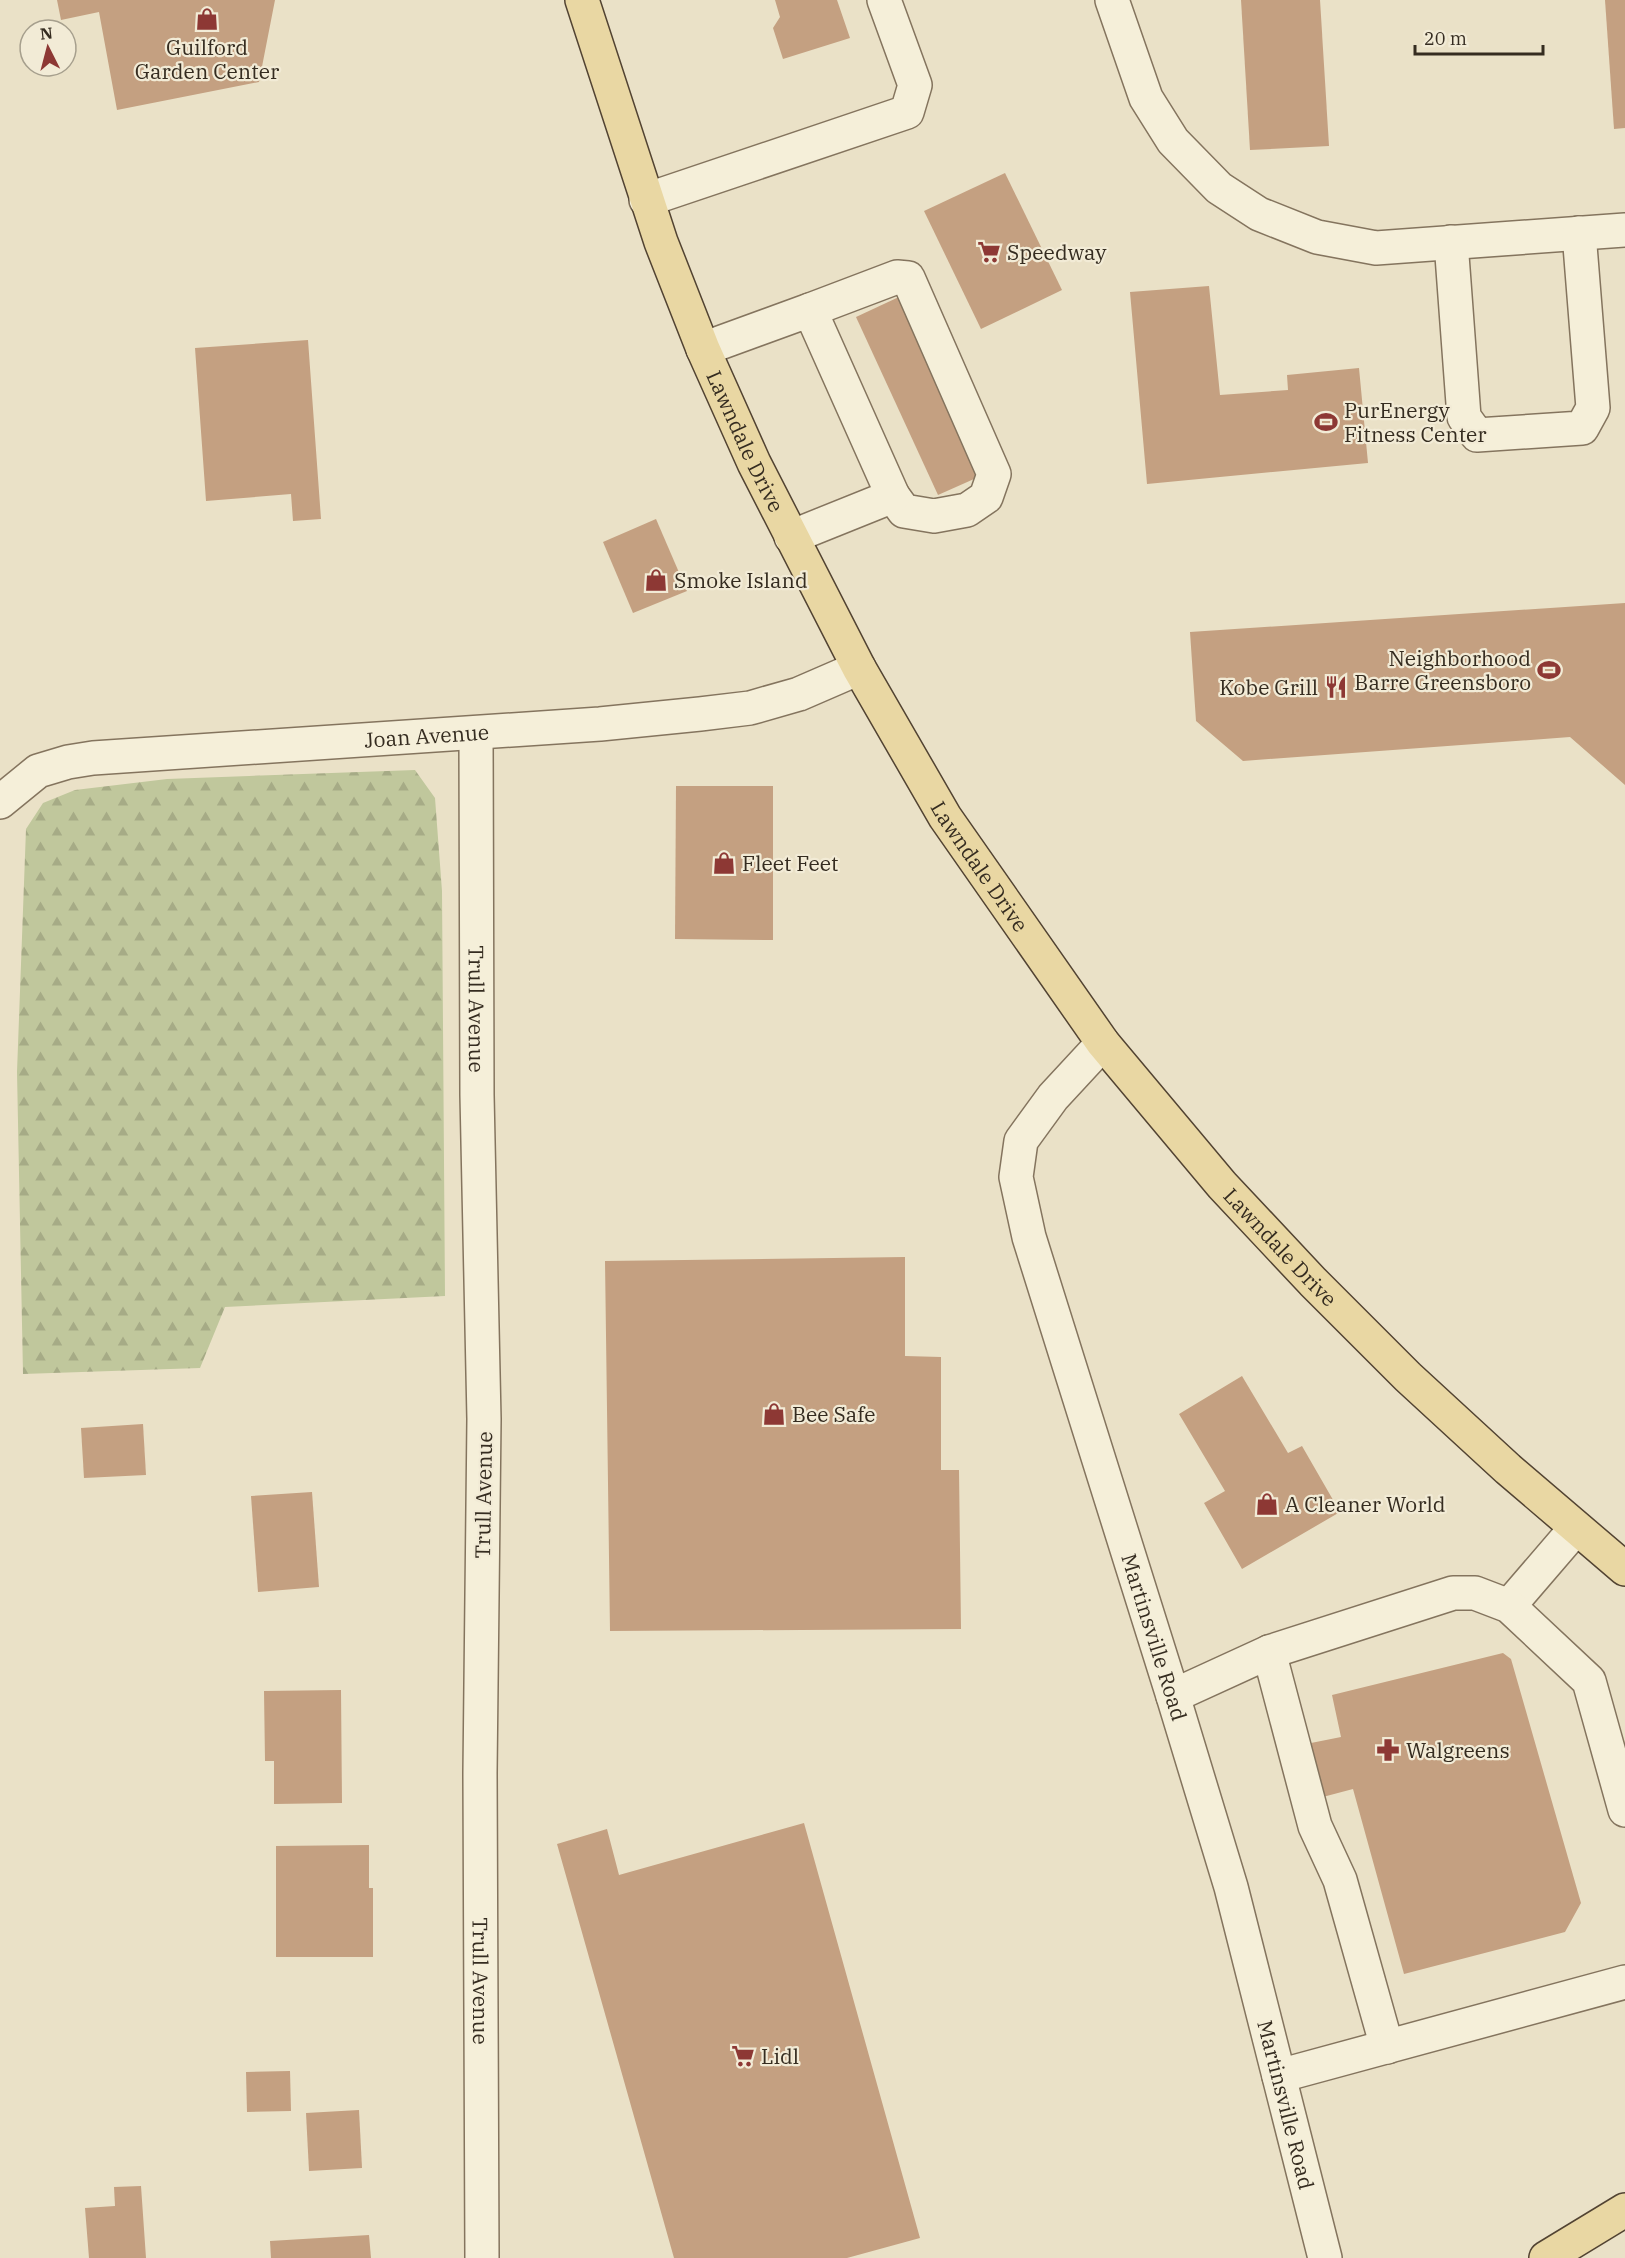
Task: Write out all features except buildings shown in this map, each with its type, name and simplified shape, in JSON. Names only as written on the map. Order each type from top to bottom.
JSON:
[{"type":"main road","name":"Lawndale Drive","points":[[582,0],[646,200],[703,349],[754,464],[859,668],[945,817],[1103,1043],[1222,1185],[1313,1282],[1408,1377],[1625,1569]]},
{"type":"main road","points":[[1546,2258],[1625,2210]]},
{"type":"street","points":[[646,200],[907,112],[915,85],[884,0]]},
{"type":"street","points":[[1112,0],[1146,98],[1173,141],[1219,188],[1259,214],[1317,237],[1376,248],[1625,230]]},
{"type":"street","points":[[1451,242],[1464,417],[1478,435],[1582,428],[1593,408],[1579,233]]},
{"type":"street","points":[[703,349],[897,277],[908,278],[994,474],[986,497],[966,510],[934,516],[904,512],[893,496],[810,310]]},
{"type":"street","points":[[791,537],[893,496]]},
{"type":"street","name":"Joan Avenue","points":[[0,802],[38,771],[68,762],[93,758],[600,724],[750,708],[799,694],[859,668]]},
{"type":"street","name":"Trull Avenue","points":[[476,733],[477,1095],[484,1419],[480,1761],[482,2258]]},
{"type":"street","name":"Martinsville Road","points":[[1103,1043],[1053,1097],[1021,1141],[1016,1177],[1029,1238],[1231,1887],[1325,2258]]},
{"type":"street","points":[[1509,1606],[1576,1528]]},
{"type":"street","points":[[1173,1696],[1269,1652],[1453,1593],[1475,1593],[1509,1606],[1589,1681],[1625,1810]]},
{"type":"street","points":[[1269,1652],[1315,1826],[1340,1880],[1387,2047]]},
{"type":"street","points":[[1279,2076],[1625,1982]]},
{"type":"green space","points":[[415,770],[435,798],[442,891],[445,1296],[225,1307],[200,1368],[23,1374],[17,1072],[26,829],[43,803],[75,790],[167,779]]},
{"type":"place","name":"Guilford Garden Center","points":[[207,19]]},
{"type":"place","name":"Speedway","points":[[989,252]]},
{"type":"place","name":"PurEnergy Fitness Center","points":[[1326,422]]},
{"type":"place","name":"Smoke Island","points":[[656,580]]},
{"type":"place","name":"Neighborhood Barre Greensboro","points":[[1549,670]]},
{"type":"place","name":"Kobe Grill","points":[[1336,687]]},
{"type":"place","name":"Fleet Feet","points":[[724,863]]},
{"type":"place","name":"Bee Safe","points":[[774,1414]]},
{"type":"place","name":"A Cleaner World","points":[[1267,1504]]},
{"type":"place","name":"Walgreens","points":[[1388,1750]]},
{"type":"place","name":"Lidl","points":[[743,2056]]}]
